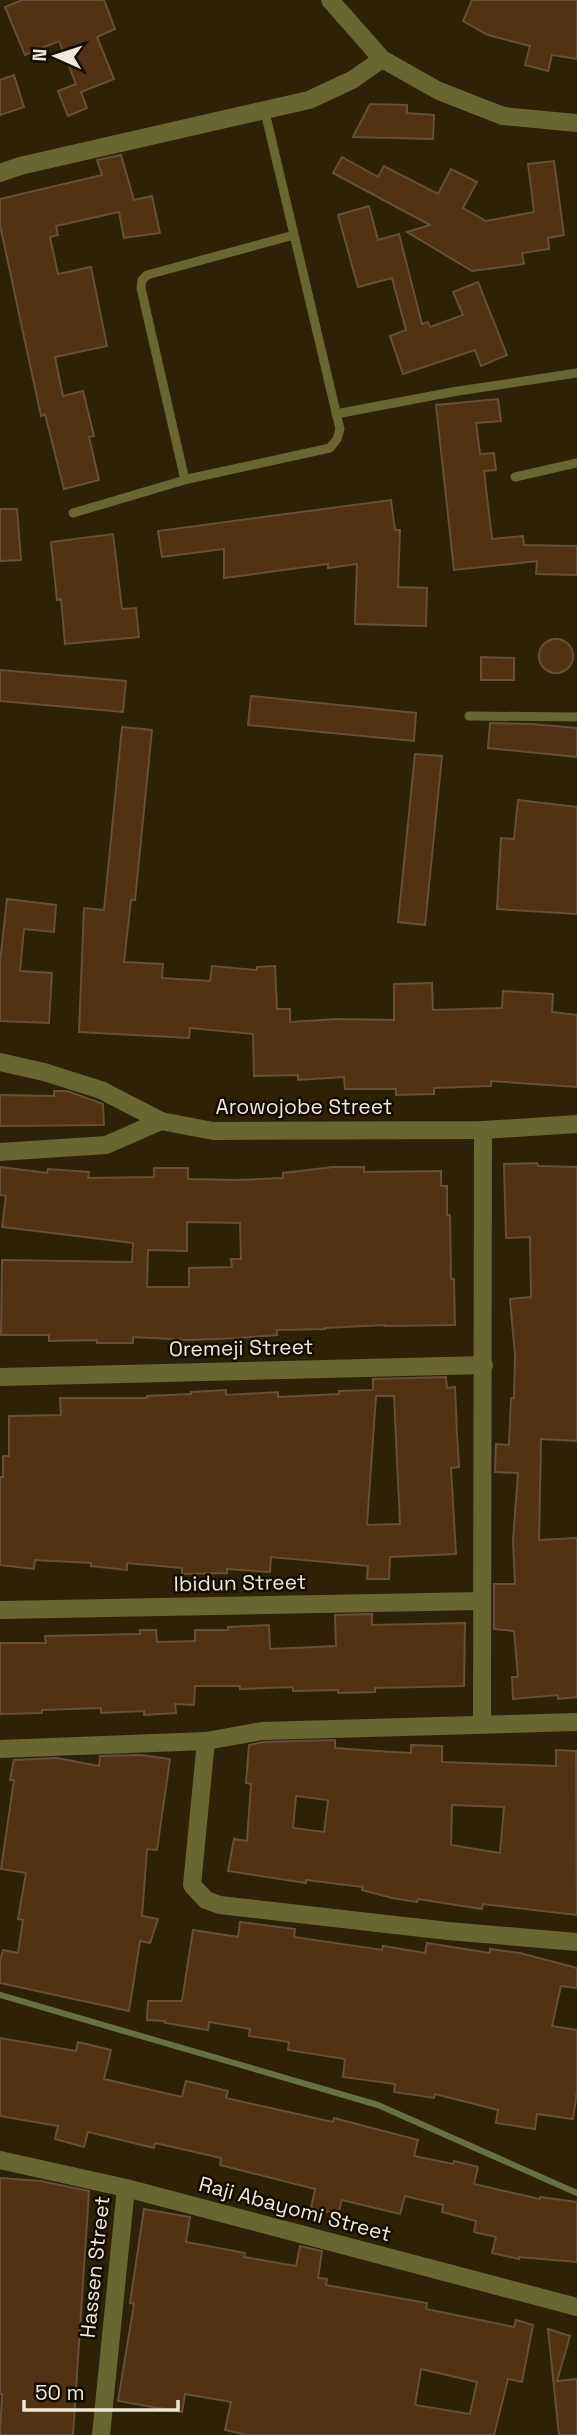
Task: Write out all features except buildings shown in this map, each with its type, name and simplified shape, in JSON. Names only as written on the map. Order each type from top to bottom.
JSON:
[{"type":"street","points":[[330,0],[382,59],[439,91],[503,117],[577,123]]},
{"type":"street","points":[[0,173],[20,166],[309,100],[352,80],[382,59]]},
{"type":"street","name":"Arowojobe Street","points":[[0,1062],[44,1072],[101,1090],[161,1121],[214,1131],[483,1130],[577,1124]]},
{"type":"street","points":[[0,1152],[106,1145],[161,1121]]},
{"type":"street","points":[[482,1723],[483,1130]]},
{"type":"street","name":"Oremeji Street","points":[[0,1377],[484,1365]]},
{"type":"street","name":"Ibidun Street","points":[[0,1610],[481,1601]]},
{"type":"street","points":[[0,1749],[206,1741],[262,1731],[577,1722]]},
{"type":"street","points":[[206,1741],[192,1885],[206,1900],[220,1905],[577,1942]]},
{"type":"street","name":"Raji Abayomi Street","points":[[0,2161],[126,2188],[577,2307]]},
{"type":"street","name":"Hassen Street","points":[[103,2435],[126,2188]]},
{"type":"lane","points":[[73,513],[188,479],[330,447],[337,439],[340,429],[265,112]]},
{"type":"lane","points":[[188,479],[184,476],[141,288],[142,280],[147,275],[294,235]]},
{"type":"lane","points":[[336,414],[452,392],[577,373]]},
{"type":"lane","points":[[515,477],[577,463]]},
{"type":"lane","points":[[469,716],[577,717]]},
{"type":"waterway","points":[[0,1995],[378,2105],[577,2193]]}]
